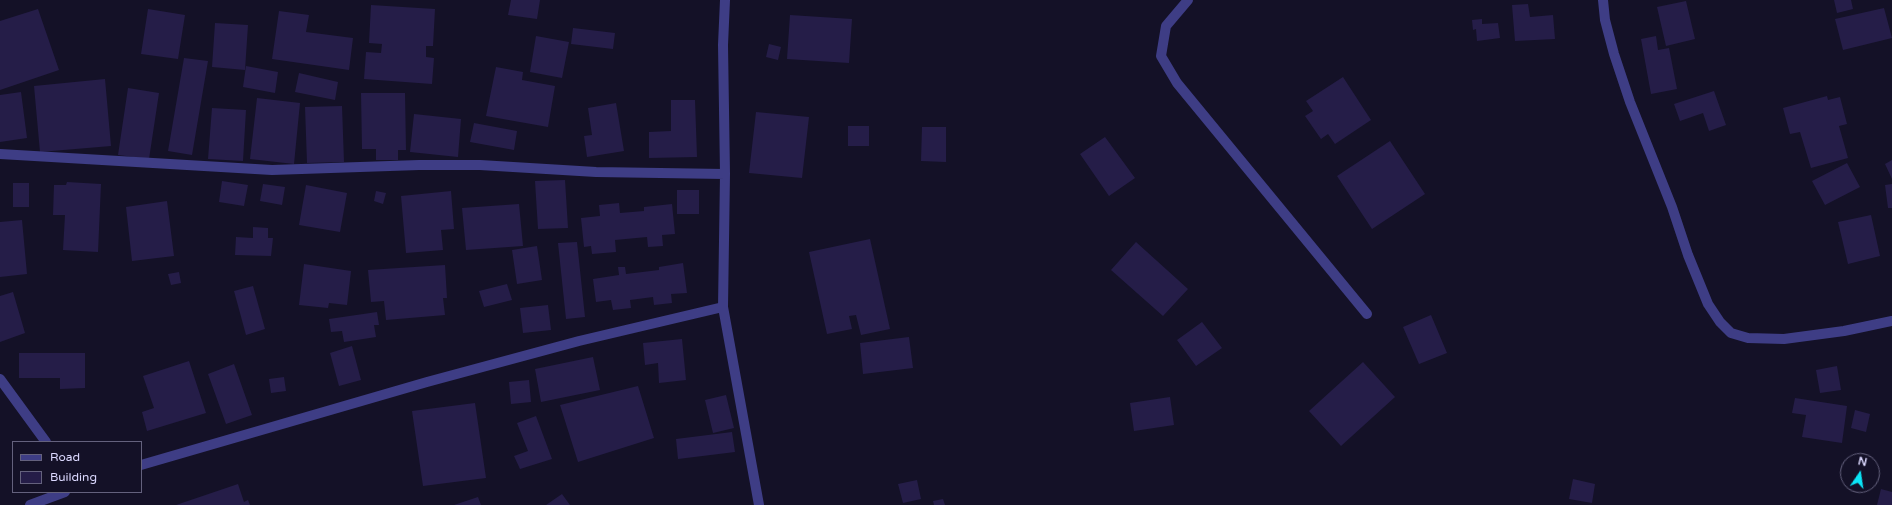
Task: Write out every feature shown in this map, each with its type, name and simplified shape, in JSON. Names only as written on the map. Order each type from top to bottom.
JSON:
[{"type":"street","points":[[725,0],[723,45],[725,174],[723,307],[758,505]]},
{"type":"street","points":[[1188,0],[1166,26],[1161,56],[1177,83],[1367,314]]},
{"type":"street","points":[[1603,0],[1605,20],[1614,54],[1630,102],[1672,207],[1688,255],[1708,304],[1720,322],[1731,333],[1748,338],[1784,339],[1844,331],[1892,321]]},
{"type":"street","points":[[0,154],[272,170],[419,165],[480,165],[596,172],[725,174]]},
{"type":"street","points":[[142,465],[427,382],[579,341],[723,307]]},
{"type":"street","points":[[0,379],[45,441]]},
{"type":"street","points":[[30,505],[62,493]]},
{"type":"building","points":[[511,0],[540,0],[537,19],[508,15]]},
{"type":"building","points":[[1834,0],[1851,0],[1853,9],[1837,13]]},
{"type":"building","points":[[1686,1],[1695,39],[1666,46],[1657,7]]},
{"type":"building","points":[[1528,4],[1530,17],[1553,15],[1555,39],[1515,41],[1512,5]]},
{"type":"building","points":[[371,5],[435,9],[433,46],[426,46],[426,57],[434,58],[432,84],[364,79],[366,52],[381,53],[382,44],[369,43]]},
{"type":"building","points":[[1884,8],[1892,38],[1843,50],[1835,19]]},
{"type":"building","points":[[38,9],[59,70],[0,90],[0,21]]},
{"type":"building","points":[[148,9],[185,15],[178,59],[141,54]]},
{"type":"building","points":[[279,11],[309,15],[306,32],[353,38],[349,70],[272,59]]},
{"type":"building","points":[[790,15],[852,19],[849,63],[787,59]]},
{"type":"building","points":[[1482,19],[1482,24],[1498,23],[1500,38],[1477,41],[1476,29],[1473,30],[1472,20]]},
{"type":"building","points":[[215,23],[248,25],[245,70],[212,67]]},
{"type":"building","points":[[573,28],[615,33],[613,49],[571,44]]},
{"type":"building","points":[[536,36],[569,42],[562,78],[530,72]]},
{"type":"building","points":[[1656,36],[1658,50],[1669,48],[1677,89],[1651,94],[1641,39]]},
{"type":"building","points":[[769,44],[781,47],[778,60],[766,57]]},
{"type":"building","points":[[184,58],[208,61],[192,155],[168,151]]},
{"type":"building","points":[[246,66],[278,72],[275,93],[243,87]]},
{"type":"building","points":[[496,67],[523,72],[522,80],[555,86],[548,127],[486,116]]},
{"type":"building","points":[[299,73],[338,82],[335,100],[295,92]]},
{"type":"building","points":[[1343,77],[1371,120],[1335,144],[1328,134],[1321,139],[1305,116],[1313,111],[1306,101]]},
{"type":"building","points":[[105,79],[111,146],[40,152],[34,86]]},
{"type":"building","points":[[128,88],[159,93],[149,159],[118,155]]},
{"type":"building","points":[[1714,91],[1726,125],[1709,131],[1703,113],[1680,121],[1674,104]]},
{"type":"building","points":[[21,92],[27,138],[0,142],[0,95]]},
{"type":"building","points":[[361,93],[405,93],[406,150],[398,150],[398,160],[376,160],[376,149],[362,149]]},
{"type":"building","points":[[1827,96],[1828,100],[1840,97],[1847,124],[1839,126],[1848,158],[1811,168],[1800,132],[1790,134],[1783,108]]},
{"type":"building","points":[[257,98],[300,103],[294,164],[250,159]]},
{"type":"building","points":[[671,100],[695,100],[697,157],[649,158],[649,132],[671,131]]},
{"type":"building","points":[[616,103],[624,151],[587,157],[584,136],[592,135],[588,108]]},
{"type":"building","points":[[342,106],[344,162],[307,163],[305,107]]},
{"type":"building","points":[[212,108],[246,110],[243,161],[208,159]]},
{"type":"building","points":[[756,112],[809,117],[802,178],[749,173]]},
{"type":"building","points":[[414,114],[461,119],[458,157],[410,152]]},
{"type":"building","points":[[474,123],[517,131],[514,150],[470,142]]},
{"type":"building","points":[[848,126],[869,126],[869,146],[848,146]]},
{"type":"building","points":[[922,127],[946,127],[946,162],[921,161]]},
{"type":"building","points":[[1105,137],[1135,178],[1109,196],[1080,154]]},
{"type":"building","points":[[1390,141],[1425,194],[1372,229],[1337,176]]},
{"type":"building","points":[[1892,160],[1892,179],[1885,164]]},
{"type":"building","points":[[1847,163],[1860,187],[1825,205],[1812,181]]},
{"type":"building","points":[[565,180],[568,228],[538,229],[535,181]]},
{"type":"building","points":[[222,181],[248,185],[244,206],[219,202]]},
{"type":"building","points":[[67,182],[101,184],[98,252],[63,250],[65,215],[53,215],[54,185],[66,185]]},
{"type":"building","points":[[13,183],[29,183],[29,207],[13,207]]},
{"type":"building","points":[[263,184],[285,187],[282,205],[260,201]]},
{"type":"building","points":[[1892,184],[1892,208],[1888,208],[1885,185]]},
{"type":"building","points":[[306,185],[347,193],[340,232],[299,225]]},
{"type":"building","points":[[677,190],[699,190],[699,214],[677,214]]},
{"type":"building","points":[[376,191],[386,193],[383,204],[374,201]]},
{"type":"building","points":[[451,191],[454,229],[441,230],[443,250],[406,253],[401,196]]},
{"type":"building","points":[[167,201],[174,256],[132,261],[126,207]]},
{"type":"building","points":[[619,203],[620,213],[644,211],[644,207],[672,204],[675,234],[662,235],[663,246],[648,247],[647,237],[615,240],[616,252],[592,254],[591,246],[584,247],[581,218],[600,216],[599,205]]},
{"type":"building","points":[[519,204],[523,246],[466,250],[462,208]]},
{"type":"building","points":[[1871,215],[1880,256],[1848,264],[1838,222]]},
{"type":"building","points":[[22,220],[27,274],[0,277],[0,222]]},
{"type":"building","points":[[253,227],[268,228],[268,238],[273,238],[271,256],[235,255],[236,237],[253,238]]},
{"type":"building","points":[[870,239],[890,329],[861,335],[856,315],[849,316],[852,329],[827,334],[809,252]]},
{"type":"building","points":[[577,242],[585,317],[566,319],[558,243]]},
{"type":"building","points":[[1136,242],[1188,289],[1163,316],[1111,270]]},
{"type":"building","points":[[537,246],[542,280],[517,284],[512,250]]},
{"type":"building","points":[[683,263],[687,293],[671,294],[672,303],[654,305],[653,297],[630,300],[631,308],[613,310],[611,300],[596,302],[593,279],[619,275],[618,267],[625,267],[626,274],[659,270],[659,267]]},
{"type":"building","points":[[304,264],[351,271],[347,305],[329,303],[328,308],[299,305]]},
{"type":"building","points":[[445,265],[447,298],[443,298],[445,315],[386,320],[384,301],[371,302],[368,270]]},
{"type":"building","points":[[179,272],[181,283],[171,285],[168,274]]},
{"type":"building","points":[[507,284],[512,300],[484,307],[479,291]]},
{"type":"building","points":[[253,286],[265,329],[246,335],[234,291]]},
{"type":"building","points":[[13,292],[25,333],[0,342],[0,296]]},
{"type":"building","points":[[548,305],[551,330],[523,333],[520,308]]},
{"type":"building","points":[[377,312],[379,325],[374,325],[376,337],[344,342],[342,331],[331,332],[329,319]]},
{"type":"building","points":[[1431,315],[1447,353],[1419,364],[1403,327]]},
{"type":"building","points":[[1202,322],[1222,348],[1196,366],[1177,340]]},
{"type":"building","points":[[909,337],[913,368],[863,374],[860,343]]},
{"type":"building","points":[[682,339],[686,380],[659,383],[658,363],[645,365],[643,343]]},
{"type":"building","points":[[352,346],[361,380],[339,386],[330,353]]},
{"type":"building","points":[[19,353],[85,353],[85,388],[60,389],[60,378],[19,378]]},
{"type":"building","points":[[593,357],[600,390],[541,402],[535,369]]},
{"type":"building","points":[[189,361],[206,413],[147,431],[142,412],[154,408],[143,376]]},
{"type":"building","points":[[1363,362],[1395,397],[1341,446],[1309,411]]},
{"type":"building","points":[[234,364],[252,415],[226,424],[208,374]]},
{"type":"building","points":[[1837,366],[1841,390],[1820,393],[1816,370]]},
{"type":"building","points":[[284,377],[286,391],[271,393],[269,379]]},
{"type":"building","points":[[529,380],[531,402],[511,404],[509,382]]},
{"type":"building","points":[[638,386],[654,438],[578,462],[560,405]]},
{"type":"building","points":[[726,395],[734,428],[713,433],[705,400]]},
{"type":"building","points":[[1170,397],[1174,425],[1134,431],[1130,403]]},
{"type":"building","points":[[1795,398],[1847,406],[1842,443],[1802,437],[1806,415],[1792,413]]},
{"type":"building","points":[[475,403],[486,478],[423,486],[412,411]]},
{"type":"building","points":[[1855,410],[1870,414],[1866,432],[1851,428]]},
{"type":"building","points":[[536,416],[552,459],[520,469],[514,456],[528,451],[517,423]]},
{"type":"building","points":[[732,432],[735,452],[678,459],[676,439]]},
{"type":"building","points":[[1573,479],[1595,484],[1592,503],[1569,499]]},
{"type":"building","points":[[917,480],[921,499],[903,503],[898,484]]},
{"type":"building","points":[[238,484],[244,502],[248,500],[250,505],[176,505]]},
{"type":"building","points":[[1881,489],[1892,492],[1892,505],[1877,505]]},
{"type":"building","points":[[562,494],[570,505],[546,505]]},
{"type":"building","points":[[478,497],[481,505],[454,505]]},
{"type":"building","points":[[943,499],[945,505],[934,505],[933,501]]}]
